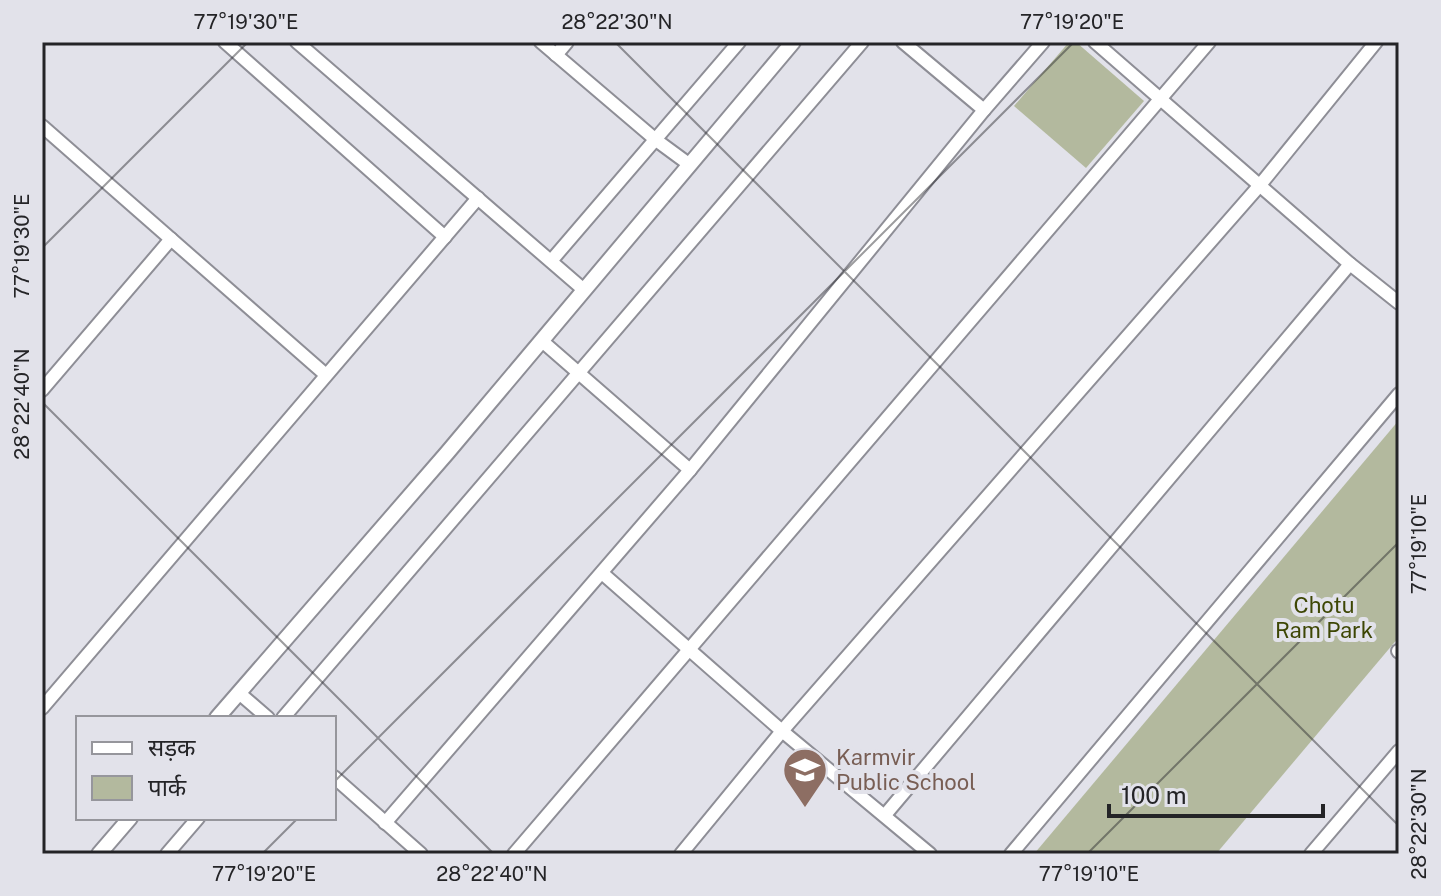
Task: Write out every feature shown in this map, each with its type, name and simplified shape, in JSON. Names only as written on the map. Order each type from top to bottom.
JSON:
[{"type":"street","points":[[225,42],[445,237]]},
{"type":"street","points":[[297,42],[584,290]]},
{"type":"street","points":[[541,42],[690,165]]},
{"type":"street","points":[[556,55],[567,42]]},
{"type":"street","points":[[551,261],[739,42]]},
{"type":"street","points":[[219,716],[542,341],[793,42]]},
{"type":"street","points":[[285,716],[862,42]]},
{"type":"street","points":[[903,42],[984,110]]},
{"type":"street","points":[[385,823],[690,470],[1043,42]]},
{"type":"street","points":[[1095,42],[1399,303]]},
{"type":"street","points":[[514,854],[1209,42]]},
{"type":"street","points":[[681,854],[782,731],[1260,185],[1376,42]]},
{"type":"street","points":[[42,126],[326,375]]},
{"type":"street","points":[[42,708],[478,198]]},
{"type":"street","points":[[42,390],[171,239]]},
{"type":"street","points":[[885,815],[1350,264]]},
{"type":"street","points":[[542,341],[690,470]]},
{"type":"street","points":[[1011,854],[1399,394]]},
{"type":"street","points":[[602,573],[782,731],[930,854]]},
{"type":"street","points":[[239,693],[266,716]]},
{"type":"street","points":[[1311,854],[1399,751]]},
{"type":"street","points":[[336,779],[421,854]]},
{"type":"street","points":[[99,854],[128,820]]},
{"type":"street","points":[[167,854],[196,820]]},
{"type":"street","points":[[399,854],[409,843]]},
{"type":"green space","points":[[1069,42],[1076,42],[1144,101],[1086,168],[1014,106]]},
{"type":"green space","name":"Chotu Ram Park","points":[[1399,420],[1399,637],[1216,854],[1034,854]]},
{"type":"place","name":"Karmvir Public School","points":[[805,809]]}]
